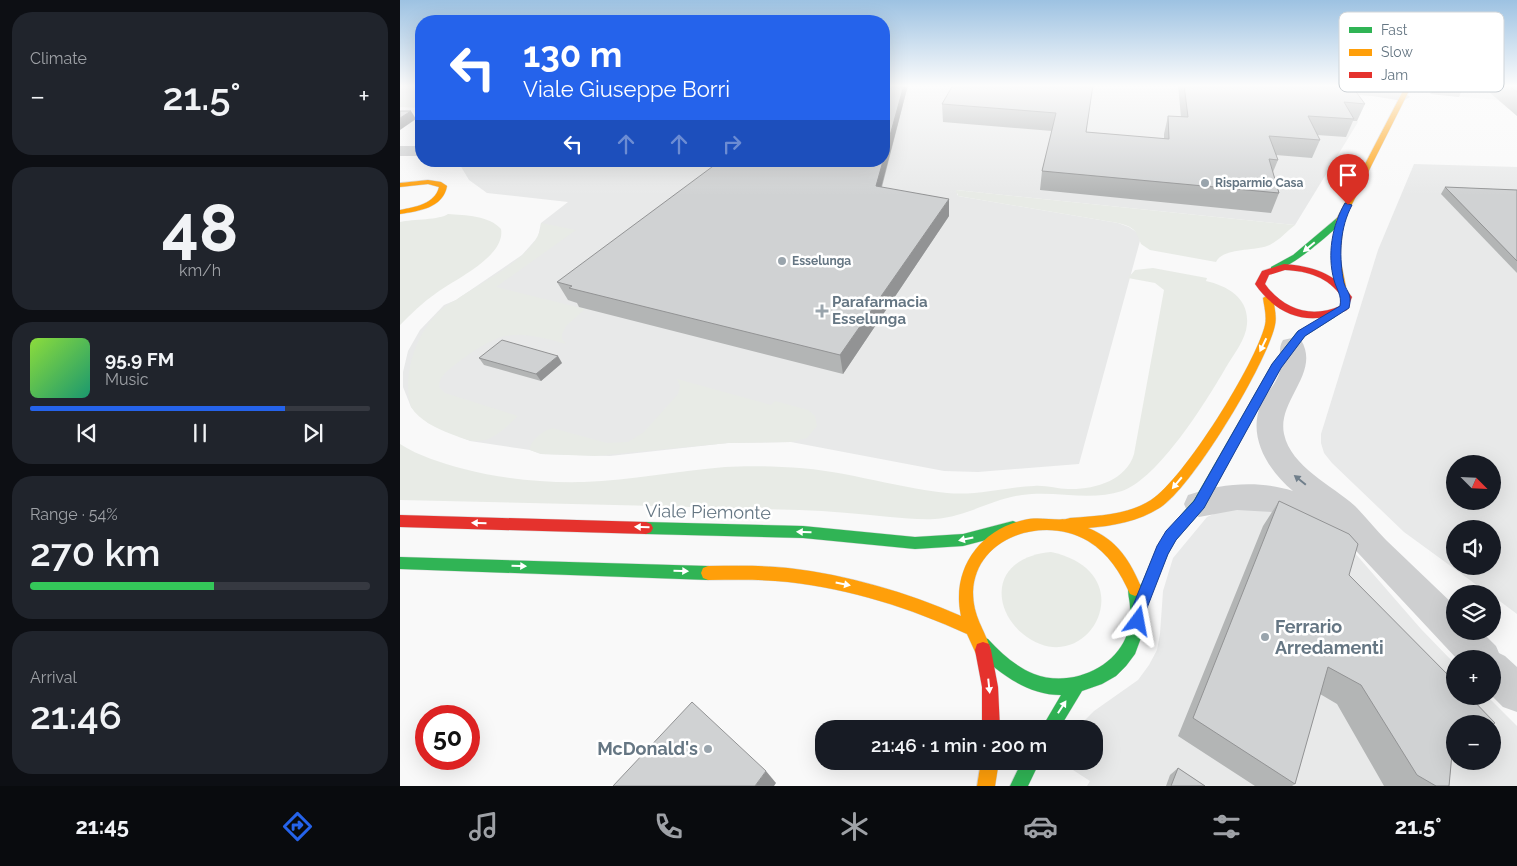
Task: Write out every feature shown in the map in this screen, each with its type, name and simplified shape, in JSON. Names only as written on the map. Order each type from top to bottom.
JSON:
[{"type":"main road","points":[[1340,220],[1296,257],[1265,273],[1262,277],[1260,284],[1268,298],[1270,324],[1263,346],[1215,433],[1172,489],[1159,502],[1126,517],[1102,522],[1065,524],[1038,521],[1013,527],[992,539],[977,556],[968,578],[966,604],[973,630],[982,645],[994,658],[1018,676],[1047,685],[1076,685],[1103,676],[1124,658],[1136,634],[1139,608],[1162,551],[1171,536],[1199,504],[1276,366],[1307,329],[1340,311],[1347,303],[1347,297],[1341,287],[1336,257],[1340,220],[1390,122]]},
{"type":"main road","points":[[400,184],[414,172]]},
{"type":"main road","points":[[400,184],[422,182],[437,178],[444,190],[441,195],[427,204],[402,212]]},
{"type":"main road","points":[[1274,269],[1284,267],[1306,269],[1328,278],[1341,287]]},
{"type":"main road","points":[[1268,298],[1293,312],[1308,315],[1332,315]]},
{"type":"main road","name":"Viale Piemonte","points":[[400,521],[803,532],[915,543],[963,540],[1013,527]]},
{"type":"main road","points":[[1065,524],[1086,532],[1106,544],[1122,562],[1133,582],[1139,608]]},
{"type":"main road","points":[[400,562],[788,575],[849,585],[901,598],[946,615],[973,630]]},
{"type":"main road","points":[[982,645],[987,670],[990,720]]},
{"type":"main road","points":[[1055,720],[1076,685]]},
{"type":"main road","points":[[986,786],[989,770]]},
{"type":"main road","points":[[1019,786],[1027,770]]},
{"type":"street","points":[[400,151],[415,152]]},
{"type":"street","points":[[1292,346],[1293,371],[1275,403],[1270,418],[1270,433],[1276,451],[1292,473],[1344,516],[1373,549],[1446,622]]},
{"type":"street","points":[[1199,504],[1235,497],[1276,499],[1293,503],[1322,517],[1373,549]]},
{"type":"street","points":[[1464,640],[1473,650]]},
{"type":"street","points":[[1501,678],[1517,694]]},
{"type":"shaded area","points":[[890,122],[1358,122],[1295,225],[956,190],[958,196],[1118,223],[1129,227],[1139,234],[1140,241],[1079,464],[978,472],[944,471],[791,442],[728,443],[610,456],[541,454],[530,450],[470,441],[428,423],[411,407],[403,387],[403,372],[408,351],[420,330],[444,305],[456,300],[522,255],[538,237],[541,223],[568,202],[487,193],[469,180],[461,167],[890,167]]},
{"type":"shaded area","points":[[1414,164],[1517,167],[1517,614],[1501,602],[1501,585],[1477,585],[1463,575],[1501,575],[1501,520],[1446,520],[1446,563],[1404,532],[1332,463],[1324,453],[1321,434],[1378,250]]},
{"type":"shaded area","points":[[956,190],[1295,225],[1271,244],[1261,248],[1231,252],[1219,257],[1216,262],[1150,250],[1141,244],[1134,230],[1123,224],[958,196]]},
{"type":"shaded area","points":[[448,214],[477,217],[490,221],[501,229],[500,239],[495,249],[477,267],[430,297],[400,325],[400,222]]},
{"type":"shaded area","points":[[541,223],[576,230],[496,287],[585,309],[566,326],[562,339],[566,344],[533,336],[520,335],[497,339],[472,352],[443,376],[439,387],[445,393],[518,416],[500,432],[488,439],[474,441],[460,438],[434,427],[411,407],[408,392],[411,361],[424,331],[433,318],[444,308],[493,277],[520,257],[531,246],[538,235]]},
{"type":"shaded area","points":[[1153,268],[1207,278],[1206,281],[1229,290],[1241,300],[1245,307],[1247,324],[1239,347],[1180,438],[1151,472],[1136,484],[1122,491],[1097,496],[1022,495],[1000,500],[946,518],[929,519],[799,510],[400,500],[400,444],[430,459],[464,469],[508,478],[538,481],[602,481],[725,467],[760,466],[803,468],[844,474],[905,487],[958,494],[1034,486],[1078,489],[1098,485],[1107,482],[1124,471],[1134,454],[1164,290],[1155,283],[1128,278],[1135,270]]},
{"type":"shaded area","points":[[677,379],[771,405],[775,401],[808,410],[815,416],[817,426],[807,438],[791,442],[728,443],[595,456],[541,454],[530,450],[532,443],[538,436],[552,428],[607,443],[628,442],[644,432],[678,394],[680,386]]},
{"type":"shaded area","points":[[1227,508],[1277,509],[1354,552],[1446,655],[1446,705],[1496,705],[1517,726],[1517,786],[1087,786],[1090,781],[1073,770],[1103,770],[1103,720],[1085,720],[1094,711],[1138,680],[1149,665],[1157,650],[1163,591],[1173,558],[1207,517]]},
{"type":"shaded area","points":[[1051,552],[1080,564],[1096,581],[1101,601],[1097,620],[1085,636],[1068,646],[1046,646],[1023,634],[1009,618],[1002,599],[1004,579],[1015,565],[1032,556]]},
{"type":"building","points":[[890,122],[894,122],[890,135]]},
{"type":"building","points":[[1054,122],[1088,122],[1086,132],[1169,139],[1168,122],[1311,122],[1320,140],[1269,136],[1278,160],[1269,159],[1279,193],[1042,171]]},
{"type":"building","name":"Esselunga","points":[[712,167],[881,167],[876,186],[949,199],[840,355],[569,288],[572,286],[557,282]]},
{"type":"building","points":[[1445,187],[1517,190],[1517,261]]},
{"type":"building","points":[[502,340],[558,356],[536,374],[479,358]]},
{"type":"building","points":[[1279,501],[1349,534],[1358,544],[1349,575],[1446,673],[1446,705],[1478,705],[1487,715],[1446,715],[1446,770],[1450,770],[1449,786],[1436,786],[1417,775],[1361,685],[1328,667],[1295,784],[1193,718]]},
{"type":"building","name":"McDonald's","points":[[692,702],[766,771],[755,786],[613,786]]},
{"type":"building","points":[[1178,768],[1205,786],[1171,786]]},
{"type":"traffic: fast","points":[[1274,269],[1296,257],[1340,220]]},
{"type":"traffic: fast","points":[[1139,608],[1162,551],[1171,536],[1199,504],[1276,367],[1301,334],[1332,315]]},
{"type":"traffic: fast","points":[[646,528],[803,532],[915,543],[963,540],[1013,527]]},
{"type":"traffic: fast","points":[[400,563],[708,573]]},
{"type":"traffic: fast","points":[[982,645],[1013,671],[1040,684],[1066,686],[1097,678],[1121,660],[1135,635],[1138,620],[1135,589]]},
{"type":"traffic: fast","points":[[1055,720],[1076,685]]},
{"type":"traffic: fast","points":[[1019,786],[1027,770]]},
{"type":"traffic: slow","points":[[1341,287],[1336,257],[1340,220],[1390,122]]},
{"type":"traffic: slow","points":[[400,185],[428,182],[443,186],[442,192],[433,202],[420,208],[400,212]]},
{"type":"traffic: slow","points":[[1070,524],[1104,521],[1136,513],[1157,503],[1170,492],[1204,448],[1254,363],[1270,324],[1268,298]]},
{"type":"traffic: slow","points":[[983,650],[968,615],[967,583],[974,562],[985,548],[1003,533],[1025,525],[1047,524],[1070,527],[1092,536],[1111,550],[1125,567],[1135,589]]},
{"type":"traffic: slow","points":[[708,573],[779,574],[837,583],[883,594],[929,610],[973,629]]},
{"type":"traffic: slow","points":[[986,786],[989,770]]},
{"type":"traffic: jam","points":[[1284,267],[1303,269],[1328,278],[1342,289],[1347,297],[1344,308],[1333,313],[1309,315],[1297,313],[1276,302],[1260,284],[1265,273],[1284,267]]},
{"type":"traffic: jam","points":[[400,521],[646,528]]},
{"type":"traffic: jam","points":[[983,650],[990,687],[991,720]]},
{"type":"place","name":"Risparmio Casa","points":[[1205,183]]},
{"type":"place","name":"Esselunga","points":[[782,261]]},
{"type":"place","name":"Parafarmacia Esselunga","points":[[822,311]]},
{"type":"place","name":"Ferrario Arredamenti","points":[[1265,637]]},
{"type":"place","name":"McDonald's","points":[[708,749]]},
{"type":"route","points":[[1138,621],[1139,608],[1156,562],[1171,536],[1199,504],[1276,366],[1301,334],[1340,311],[1347,303],[1347,297],[1341,287],[1336,269],[1336,250],[1340,220],[1348,205]]}]
